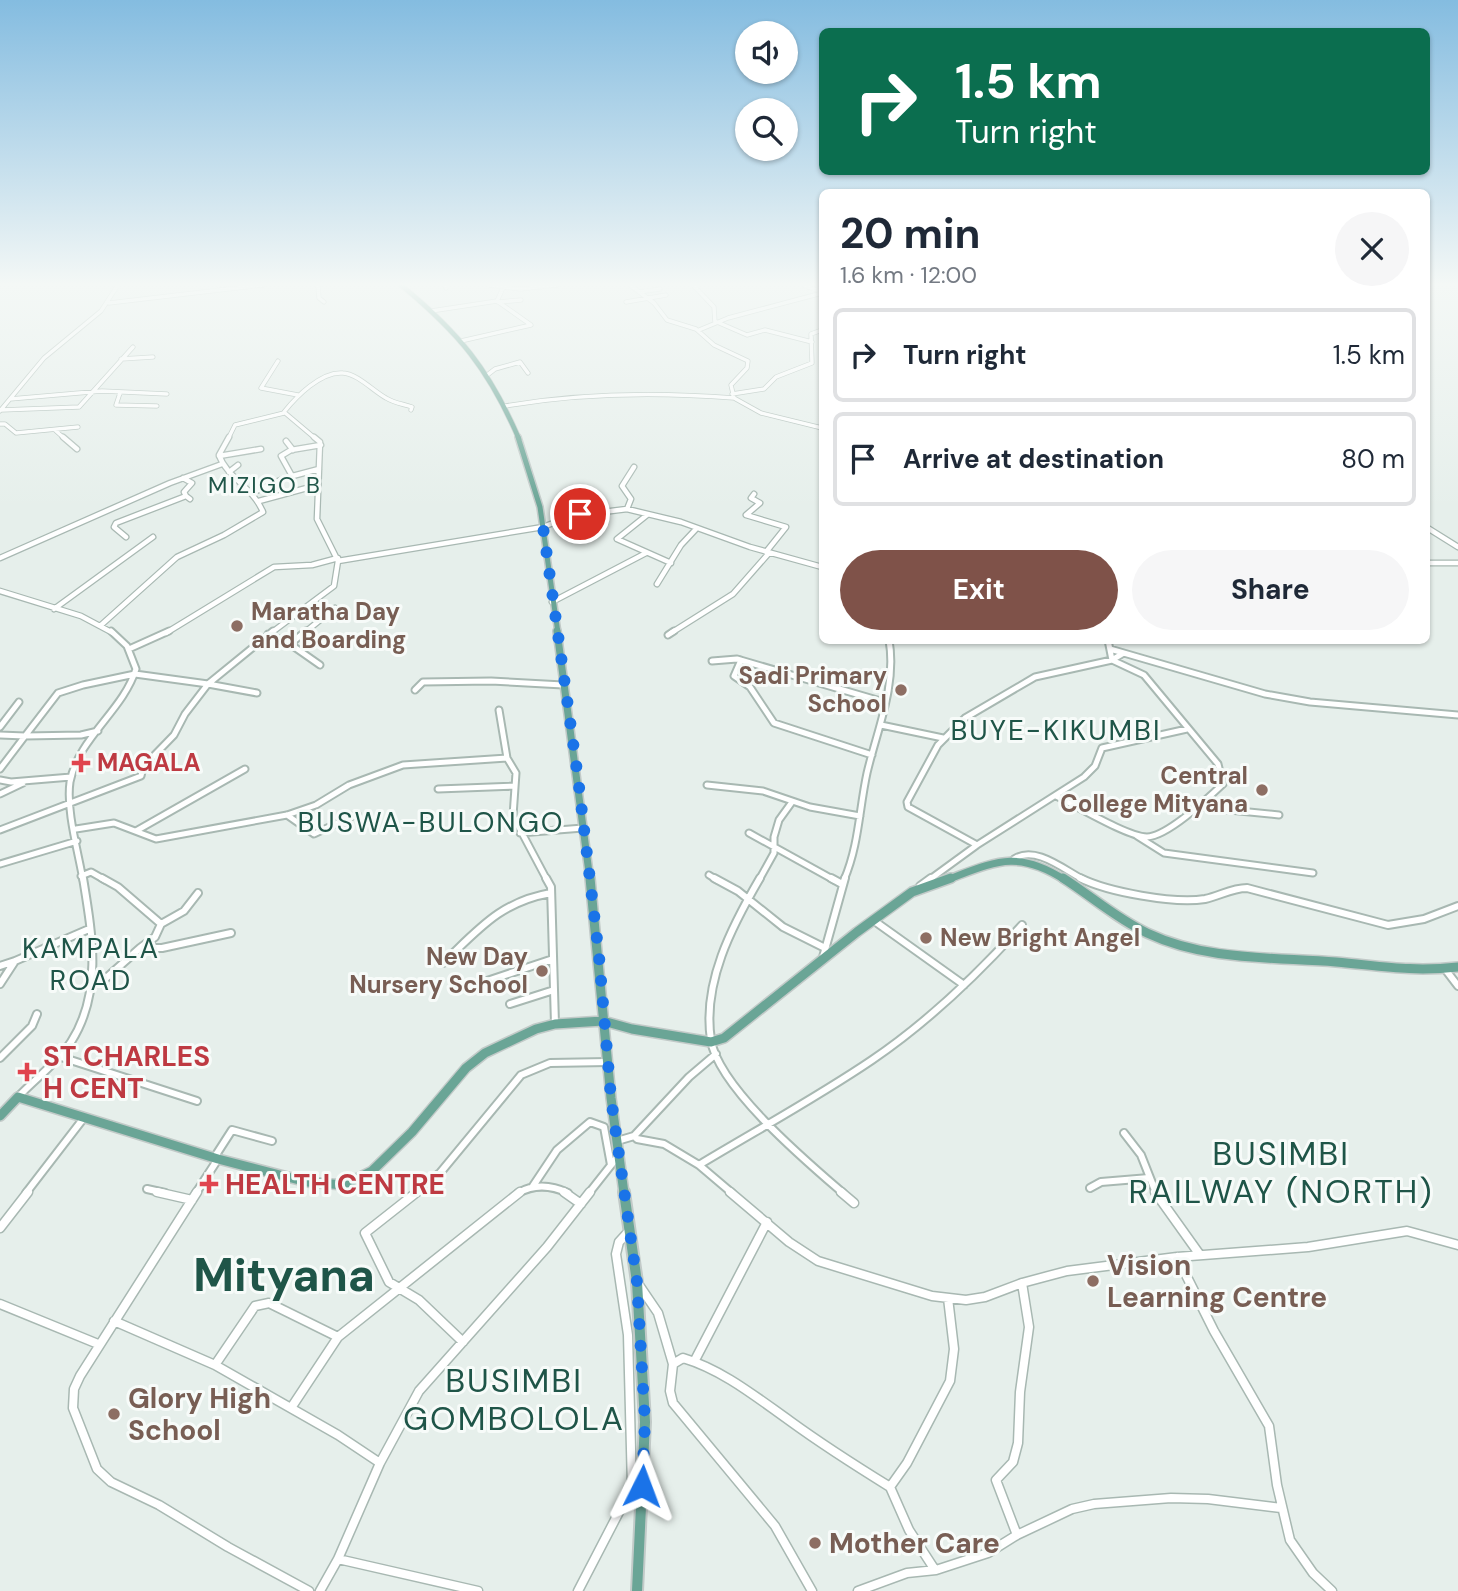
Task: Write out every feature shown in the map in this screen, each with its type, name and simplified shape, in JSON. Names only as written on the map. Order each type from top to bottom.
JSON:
[{"type":"main road","points":[[474,359],[505,406],[536,485],[563,685],[570,715],[599,956],[603,1021],[617,1141],[637,1282],[645,1422],[637,1591]]},
{"type":"main road","points":[[0,1116],[18,1097],[216,1158],[307,1182],[344,1185],[372,1171],[412,1132],[466,1069],[485,1053],[507,1041],[555,1024],[603,1021],[711,1042],[733,1031],[912,892],[978,866],[1014,859],[1042,867],[1147,933],[1212,954],[1263,960],[1336,962],[1402,971],[1458,967]]},
{"type":"street","points":[[1,410],[43,359]]},
{"type":"street","points":[[1,410],[78,407],[121,359]]},
{"type":"street","points":[[744,359],[748,361],[747,368],[731,385],[733,396],[761,413],[819,427]]},
{"type":"street","points":[[505,406],[667,393],[733,396],[764,389],[776,377],[812,363],[812,359]]},
{"type":"street","points":[[278,361],[261,388],[298,395]]},
{"type":"street","points":[[486,376],[495,369],[520,362],[528,373]]},
{"type":"street","points":[[100,626],[177,557],[224,536],[261,514],[263,509],[254,492],[229,472],[219,456],[235,425],[284,413],[298,395],[323,380],[343,373],[361,381],[365,387],[391,402],[412,407],[411,410]]},
{"type":"street","points":[[10,399],[92,392],[167,394]]},
{"type":"street","points":[[120,393],[116,405],[157,406]]},
{"type":"street","points":[[0,830],[71,806],[141,776],[143,767],[174,734],[185,714],[208,684],[268,634],[334,586],[338,559],[317,519],[321,444],[316,436],[284,413]]},
{"type":"street","points":[[0,424],[5,424],[16,433],[78,428]]},
{"type":"street","points":[[56,430],[78,449]]},
{"type":"street","points":[[286,441],[293,450]]},
{"type":"street","points":[[292,476],[281,456],[293,450],[321,444]]},
{"type":"street","points":[[219,456],[261,449]]},
{"type":"street","points":[[0,558],[183,478],[222,464]]},
{"type":"street","points":[[229,472],[238,466]]},
{"type":"street","points":[[627,509],[631,499],[622,486],[634,467]]},
{"type":"street","points":[[254,492],[292,476],[318,469]]},
{"type":"street","points":[[126,537],[114,527],[116,523],[188,498],[184,492],[192,483],[183,478]]},
{"type":"street","points":[[259,501],[318,485]]},
{"type":"street","points":[[668,635],[733,594],[786,527],[746,515],[760,503],[751,498],[754,494]]},
{"type":"street","points":[[129,649],[164,634],[274,567],[312,565],[543,527],[571,516],[627,509],[681,522],[768,552],[819,565]]},
{"type":"street","points":[[647,515],[617,538],[671,563]]},
{"type":"street","points":[[657,584],[681,545],[696,529]]},
{"type":"street","points":[[1430,530],[1458,547]]},
{"type":"street","points":[[54,609],[153,537]]},
{"type":"street","points":[[552,602],[646,553]]},
{"type":"street","points":[[1430,563],[1458,563]]},
{"type":"street","points":[[0,592],[111,630],[129,649],[135,674],[88,744],[71,777],[71,806],[89,929],[93,985],[90,1000],[77,1032],[18,1097]]},
{"type":"street","points":[[290,644],[335,608]]},
{"type":"street","points":[[268,634],[290,644],[320,665]]},
{"type":"street","points":[[822,961],[842,884],[854,857],[872,755],[881,725],[893,662],[890,644]]},
{"type":"street","points":[[1109,644],[1112,660]]},
{"type":"street","points":[[1110,649],[1253,691],[1287,698],[1458,715]]},
{"type":"street","points":[[977,845],[908,807],[907,802],[943,738],[965,718],[1035,677],[1112,660],[1122,654]]},
{"type":"street","points":[[712,661],[741,660],[884,702]]},
{"type":"street","points":[[741,660],[734,673],[736,678],[750,687],[774,723],[872,755]]},
{"type":"street","points":[[1056,796],[1142,836],[1154,835],[1199,807],[1220,789],[1223,780],[1210,753],[1144,675],[1112,660]]},
{"type":"street","points":[[0,769],[58,693],[135,674],[257,693]]},
{"type":"street","points":[[415,690],[423,682],[462,680],[563,685]]},
{"type":"street","points":[[0,727],[19,702]]},
{"type":"street","points":[[499,710],[507,758],[516,773],[511,811],[520,833],[549,882],[551,893],[555,1024]]},
{"type":"street","points":[[881,725],[943,738]]},
{"type":"street","points":[[912,892],[977,845],[1056,796],[1095,766],[1102,748],[1187,729]]},
{"type":"street","points":[[0,735],[81,735],[98,731]]},
{"type":"street","points":[[81,735],[88,744]]},
{"type":"street","points":[[76,829],[114,823],[156,839],[287,816],[316,805],[349,785],[403,765],[507,758]]},
{"type":"street","points":[[136,831],[245,769]]},
{"type":"street","points":[[0,780],[71,777]]},
{"type":"street","points":[[0,794],[29,780]]},
{"type":"street","points":[[707,785],[763,791],[793,802],[860,816]]},
{"type":"street","points":[[438,789],[514,786]]},
{"type":"street","points":[[793,802],[775,830],[775,849],[748,900],[711,983],[711,1042],[741,1096],[811,1166],[854,1203]]},
{"type":"street","points":[[1199,807],[1279,815]]},
{"type":"street","points":[[287,816],[314,834],[357,814]]},
{"type":"street","points":[[520,833],[583,828]]},
{"type":"street","points":[[1131,832],[1164,853],[1313,873]]},
{"type":"street","points":[[748,833],[842,884]]},
{"type":"street","points":[[0,864],[77,841]]},
{"type":"street","points":[[1014,859],[1023,853],[1033,853],[1094,885],[1144,897],[1204,899],[1235,888],[1248,887],[1388,925],[1420,921],[1458,906]]},
{"type":"street","points":[[81,876],[91,872],[118,887],[161,924]]},
{"type":"street","points":[[709,875],[783,926],[825,948]]},
{"type":"street","points":[[93,985],[105,979],[155,937],[161,924],[184,911],[198,892]]},
{"type":"street","points":[[443,963],[499,909],[511,903],[551,893]]},
{"type":"street","points":[[873,920],[964,985]]},
{"type":"street","points":[[699,1165],[851,1074],[908,1033],[964,985],[1023,925]]},
{"type":"street","points":[[0,966],[89,929]]},
{"type":"street","points":[[140,948],[162,948],[231,933]]},
{"type":"street","points":[[487,981],[553,959]]},
{"type":"street","points":[[0,984],[15,961]]},
{"type":"street","points":[[1445,968],[1458,986]]},
{"type":"street","points":[[510,1004],[554,990]]},
{"type":"street","points":[[0,1058],[32,1026],[37,1014]]},
{"type":"street","points":[[617,1141],[634,1136],[689,1077],[716,1054]]},
{"type":"street","points":[[58,1056],[197,1101]]},
{"type":"street","points":[[463,1342],[433,1312],[399,1286],[389,1282],[365,1233],[440,1173],[520,1076],[550,1063],[608,1062]]},
{"type":"street","points":[[0,1228],[83,1119]]},
{"type":"street","points":[[533,1186],[537,1175],[576,1130],[590,1122],[604,1127],[611,1165]]},
{"type":"street","points":[[272,1141],[232,1130],[192,1200],[98,1344],[74,1389],[73,1408],[97,1469],[111,1482],[159,1505],[228,1547],[309,1591]]},
{"type":"street","points":[[1124,1133],[1141,1155],[1154,1190],[1200,1255]]},
{"type":"street","points":[[634,1136],[664,1144],[699,1165],[766,1222],[818,1261],[883,1283],[948,1298],[966,1300],[985,1297],[1022,1283],[1067,1271],[1177,1257],[1308,1247],[1407,1231],[1458,1245]]},
{"type":"street","points":[[320,1591],[338,1559],[380,1463],[419,1391],[581,1204],[619,1155]]},
{"type":"street","points":[[1090,1188],[1101,1182],[1149,1178]]},
{"type":"street","points":[[291,1408],[338,1337],[521,1191],[533,1186],[548,1185],[574,1196],[581,1204]]},
{"type":"street","points":[[147,1189],[192,1200]]},
{"type":"street","points":[[695,1360],[766,1222]]},
{"type":"street","points":[[578,1591],[632,1487],[628,1335],[616,1254],[619,1242],[629,1230]]},
{"type":"street","points":[[1177,1257],[1214,1331],[1269,1426],[1281,1508],[1290,1540],[1297,1554],[1332,1591]]},
{"type":"street","points":[[637,1282],[658,1313],[673,1364],[670,1391],[673,1403],[775,1526],[812,1591]]},
{"type":"street","points":[[1017,1535],[996,1480],[1013,1462],[1018,1443],[1020,1392],[1030,1327],[1022,1283]]},
{"type":"street","points":[[890,1487],[907,1463],[950,1381],[954,1349],[948,1298]]},
{"type":"street","points":[[215,1365],[255,1306],[262,1303],[269,1303],[338,1337]]},
{"type":"street","points":[[0,1304],[98,1344]]},
{"type":"street","points":[[114,1321],[215,1365],[380,1463]]},
{"type":"street","points":[[673,1364],[683,1358],[695,1360],[730,1379],[843,1459],[890,1487],[926,1559],[936,1570]]},
{"type":"street","points":[[858,1591],[907,1573],[936,1570],[988,1553],[1017,1535],[1072,1508],[1171,1497],[1281,1508]]},
{"type":"street","points":[[338,1559],[478,1591]]},
{"type":"place","name":"Maratha Day and Boarding","points":[[237,626]]},
{"type":"place","name":"Sadi Primary School","points":[[901,690]]},
{"type":"place","name":"MAGALA","points":[[81,763]]},
{"type":"place","name":"Central College Mityana","points":[[1262,790]]},
{"type":"place","name":"New Bright Angel","points":[[926,938]]},
{"type":"place","name":"New Day Nursery School","points":[[542,971]]},
{"type":"place","name":"ST CHARLES H CENT","points":[[27,1072]]},
{"type":"place","name":"HEALTH CENTRE","points":[[209,1184]]},
{"type":"place","name":"Vision Learning Centre","points":[[1093,1281]]},
{"type":"place","name":"Glory High School","points":[[114,1414]]},
{"type":"place","name":"Mother Care","points":[[815,1543]]},
{"type":"district","name":"MIZIGO B","points":[[265,485]]},
{"type":"district","name":"BUYE-KIKUMBI","points":[[1056,730]]},
{"type":"district","name":"BUSWA-BULONGO","points":[[431,822]]},
{"type":"district","name":"KAMPALA ROAD","points":[[91,964]]},
{"type":"district","name":"BUSIMBI RAILWAY (NORTH)","points":[[1281,1172]]},
{"type":"district","name":"Mityana","points":[[284,1275]]},
{"type":"district","name":"BUSIMBI GOMBOLOLA","points":[[514,1399]]},
{"type":"route","points":[[580,514],[543,527],[593,897],[611,1098],[637,1282],[645,1422],[642,1486]]}]
